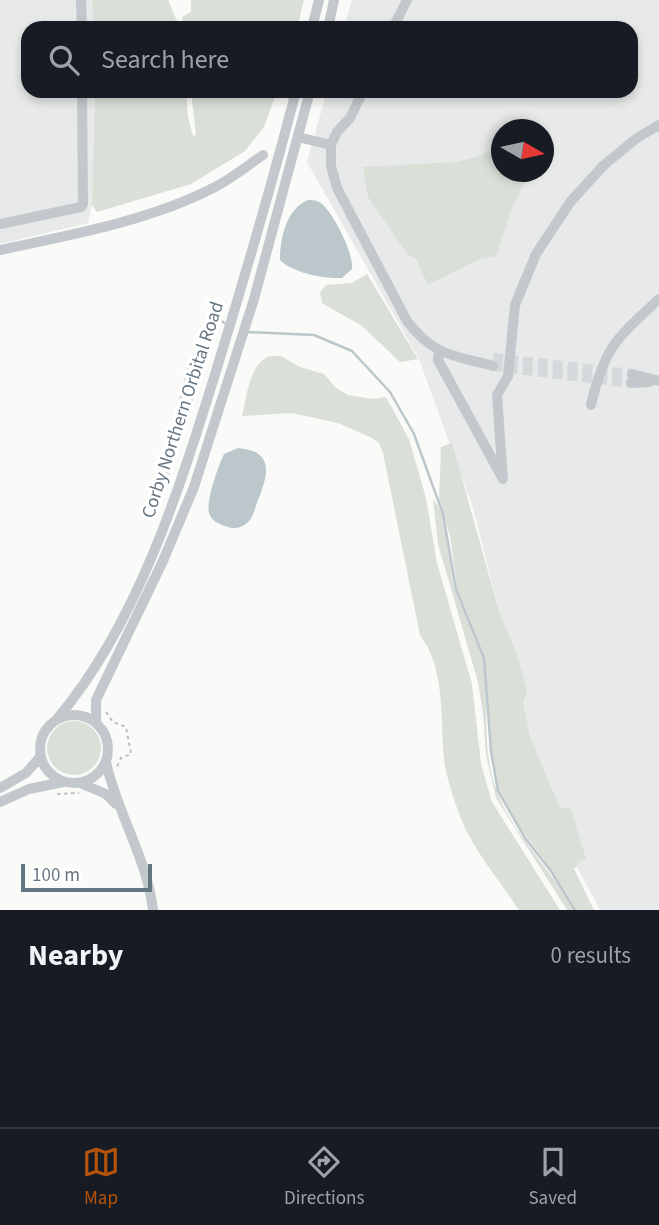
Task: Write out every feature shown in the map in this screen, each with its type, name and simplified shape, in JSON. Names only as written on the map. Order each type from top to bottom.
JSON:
[{"type":"street","points":[[81,0],[82,21]]},
{"type":"street","points":[[314,21],[319,0]]},
{"type":"street","points":[[330,21],[334,0]]},
{"type":"street","points":[[396,21],[407,0]]},
{"type":"street","points":[[0,224],[81,207],[83,204],[82,98]]},
{"type":"street","name":"Corby Northern Orbital Road","points":[[57,719],[80,691],[114,634],[181,485],[240,295],[294,98]]},
{"type":"street","name":"Corby Northern Orbital Road","points":[[96,722],[96,700],[163,561],[194,487],[254,299],[308,98]]},
{"type":"street","points":[[360,98],[350,118],[337,132],[331,145],[331,166],[337,188],[407,321],[420,337],[439,351],[462,358],[493,362]]},
{"type":"street","points":[[439,351],[438,360],[503,479],[498,395],[508,376],[515,305],[536,254],[571,201],[604,165],[659,125]]},
{"type":"street","points":[[298,137],[331,145]]},
{"type":"street","points":[[0,250],[93,230],[178,203],[214,188],[263,155]]},
{"type":"street","points":[[591,405],[602,365],[615,340],[659,299]]},
{"type":"street","points":[[631,378],[659,381]]},
{"type":"street","points":[[0,788],[26,773],[40,756],[43,734],[57,719],[77,714],[96,722],[105,733],[108,743],[106,762],[110,778],[118,806],[138,850],[153,910]]},
{"type":"street","points":[[40,756],[45,767],[63,782]]},
{"type":"street","points":[[80,783],[95,776],[106,762]]},
{"type":"street","points":[[0,802],[29,789],[63,782],[80,783],[106,794],[118,806]]},
{"type":"path","points":[[104,705],[113,722],[126,727],[131,754],[121,758],[116,775],[110,778]]},
{"type":"path","points":[[51,794],[96,795],[98,791]]},
{"type":"shaded area","points":[[0,0],[92,0],[94,21],[21,21],[21,98],[95,98],[92,205],[88,223],[0,244]]},
{"type":"shaded area","points":[[92,0],[168,0],[177,21],[94,21]]},
{"type":"shaded area","points":[[191,0],[304,0],[299,21],[183,21],[182,17],[191,12]]},
{"type":"shaded area","points":[[352,0],[659,0],[659,910],[600,910],[552,821],[473,508],[419,359],[307,162],[325,98],[638,98],[638,21],[346,21]]},
{"type":"shaded area","points":[[95,98],[187,98],[193,136],[196,135],[192,98],[274,98],[264,127],[245,151],[191,184],[97,212],[92,205]]},
{"type":"shaded area","points":[[491,151],[491,182],[525,182],[512,208],[496,256],[480,259],[428,285],[416,259],[408,255],[368,197],[363,167],[457,162]]},
{"type":"shaded area","points":[[308,200],[322,204],[343,236],[352,269],[342,278],[309,274],[280,260],[281,243],[289,217],[300,204]]},
{"type":"shaded area","points":[[367,274],[418,359],[400,362],[362,326],[322,303],[320,292],[326,285],[352,283]]},
{"type":"shaded area","points":[[270,356],[281,356],[300,367],[324,374],[336,388],[348,395],[373,399],[386,397],[409,439],[426,498],[437,563],[472,684],[481,764],[492,802],[560,910],[519,910],[461,820],[445,765],[438,679],[434,663],[420,635],[379,443],[338,423],[292,413],[242,416],[253,373],[263,360]]},
{"type":"shaded area","points":[[193,358],[206,358],[176,458],[158,505],[154,494],[187,368]]},
{"type":"shaded area","points":[[452,443],[500,614],[516,652],[527,690],[523,703],[531,739],[559,806],[562,809],[570,807],[586,859],[580,861],[574,869],[594,910],[577,910],[517,824],[498,790],[491,747],[485,657],[457,588],[450,536],[439,499],[441,447]]},
{"type":"shaded area","points":[[238,448],[258,454],[266,466],[266,473],[254,513],[243,526],[233,528],[213,520],[209,513],[209,500],[224,454]]},
{"type":"shaded area","points":[[433,499],[446,528],[455,590],[481,650],[488,755],[496,789],[512,821],[574,910],[567,910],[496,798],[486,755],[478,682],[438,544]]},
{"type":"shaded area","points":[[74,721],[93,729],[101,748],[93,767],[74,775],[55,767],[47,748],[55,729]]},
{"type":"waterway","points":[[213,316],[228,325]]},
{"type":"waterway","points":[[247,332],[314,335],[352,351],[390,392],[414,434],[443,514],[456,589],[484,658],[491,751],[498,791],[525,838],[551,871],[575,910]]},
{"type":"tunnel","points":[[493,358],[632,374]]},
{"type":"tunnel","points":[[493,366],[631,383]]}]
